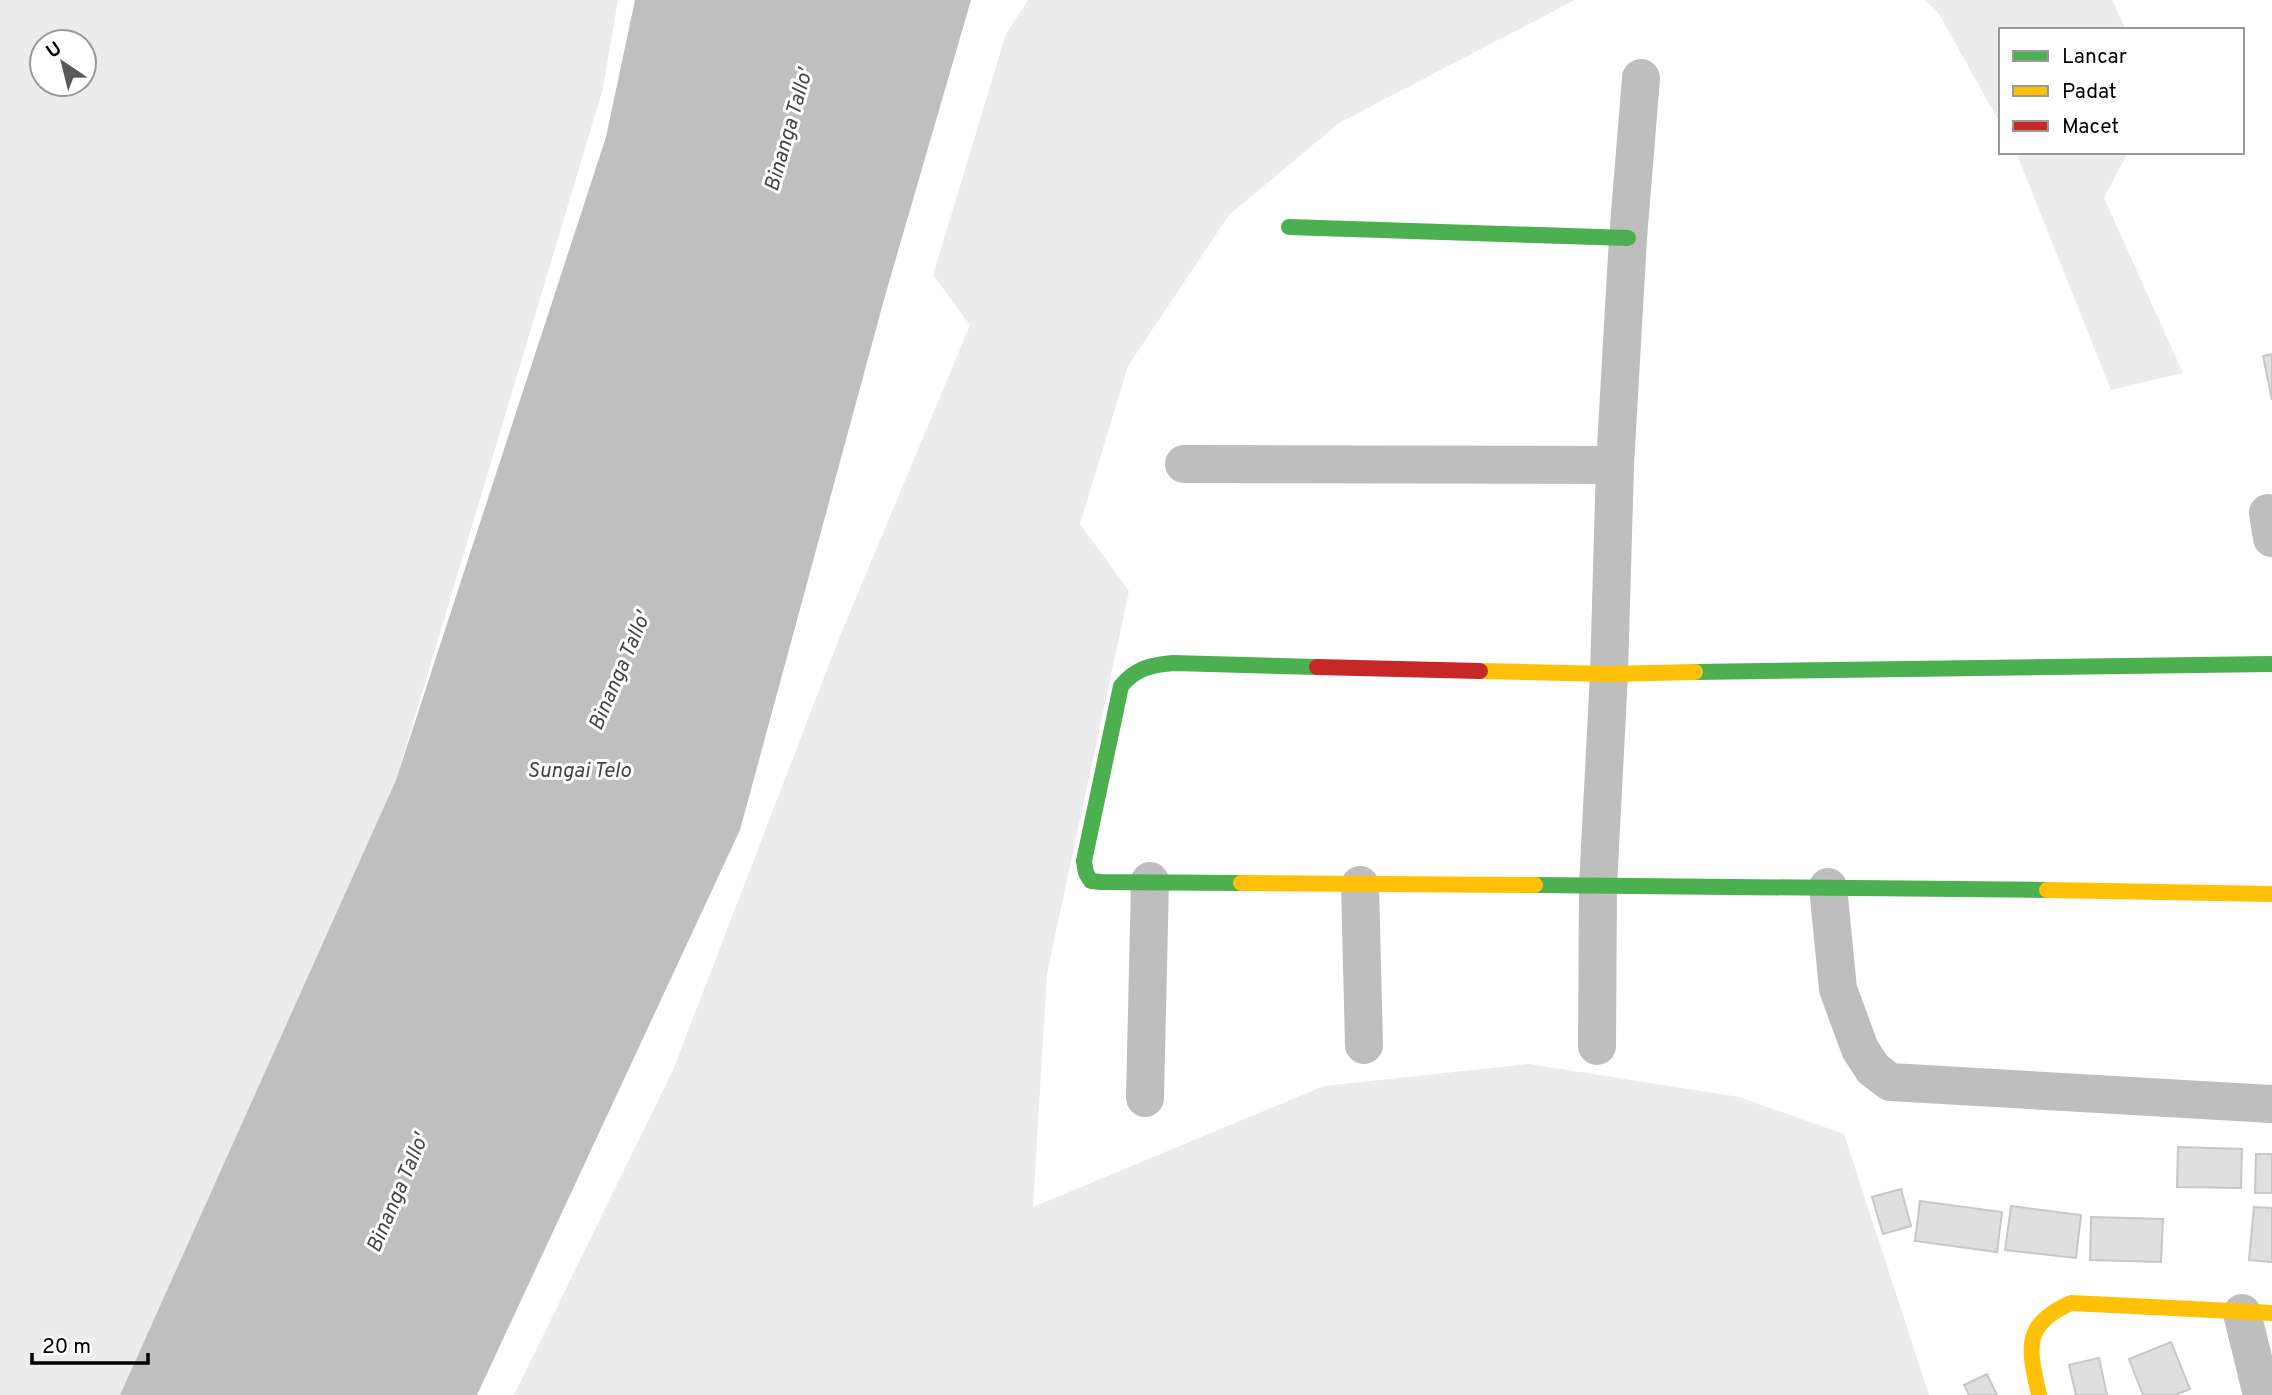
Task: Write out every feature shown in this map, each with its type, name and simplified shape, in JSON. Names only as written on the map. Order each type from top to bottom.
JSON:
[{"type":"street","points":[[1597,1046],[1598,886],[1609,674],[1615,465],[1640,78]]},
{"type":"street","points":[[1289,227],[1628,238]]},
{"type":"street","points":[[1184,464],[1615,465]]},
{"type":"street","points":[[2272,664],[1609,674],[1173,663],[1145,666],[1131,673],[1121,686],[1084,861],[1091,881],[1828,887],[2272,894]]},
{"type":"street","points":[[1145,1098],[1150,881]]},
{"type":"street","points":[[1360,885],[1364,1045]]},
{"type":"street","points":[[1828,887],[1838,989],[1860,1049],[1874,1069],[1890,1082],[2272,1104]]},
{"type":"street","points":[[2039,1395],[2030,1353],[2035,1327],[2054,1309],[2071,1303],[2257,1313],[2262,1395]]},
{"type":"shaded area","points":[[0,0],[618,0],[603,88],[396,780],[120,1395],[0,1395]]},
{"type":"shaded area","points":[[1028,0],[1575,0],[1339,123],[1229,215],[1128,366],[1080,524],[1129,591],[1047,973],[1033,1207],[1324,1086],[1529,1064],[1739,1097],[1844,1134],[1929,1395],[514,1395],[673,1070],[838,641],[970,325],[933,275],[1006,34]]},
{"type":"shaded area","points":[[1925,0],[2112,0],[2125,28],[1999,28],[1999,121],[1939,14]]},
{"type":"shaded area","points":[[2017,154],[2127,154],[2104,198],[2183,373],[2111,390]]},
{"type":"water","name":"Sungai Telo","points":[[635,0],[971,0],[885,296],[740,830],[477,1395],[120,1395],[396,780],[606,137]]},
{"type":"building","points":[[2272,354],[2272,400],[2263,356]]},
{"type":"building","points":[[2178,1147],[2242,1149],[2241,1188],[2177,1187]]},
{"type":"building","points":[[2256,1154],[2272,1154],[2272,1193],[2255,1193]]},
{"type":"building","points":[[1901,1189],[1911,1226],[1883,1234],[1872,1197]]},
{"type":"building","points":[[1920,1201],[2002,1212],[1997,1252],[1915,1241]]},
{"type":"building","points":[[2011,1206],[2081,1215],[2076,1258],[2005,1250]]},
{"type":"building","points":[[2254,1207],[2272,1208],[2272,1262],[2249,1260]]},
{"type":"building","points":[[2091,1217],[2163,1219],[2161,1262],[2090,1260]]},
{"type":"building","points":[[2171,1342],[2190,1389],[2175,1395],[2143,1395],[2129,1359]]},
{"type":"building","points":[[2099,1358],[2107,1395],[2076,1395],[2069,1365]]},
{"type":"building","points":[[1987,1374],[1997,1395],[1969,1395],[1964,1385]]},
{"type":"traffic: fast","points":[[1289,227],[1628,238]]},
{"type":"traffic: fast","points":[[1241,883],[1101,882],[1091,881],[1086,873],[1084,861],[1121,686],[1144,668],[1173,663],[1317,667]]},
{"type":"traffic: fast","points":[[1695,672],[2272,664]]},
{"type":"traffic: fast","points":[[1535,885],[2047,890]]},
{"type":"traffic: slow","points":[[1480,671],[1609,674],[1695,672]]},
{"type":"traffic: slow","points":[[1241,883],[1535,885]]},
{"type":"traffic: slow","points":[[2047,890],[2272,894]]},
{"type":"traffic: slow","points":[[2039,1395],[2032,1340],[2044,1320],[2071,1303],[2272,1313]]},
{"type":"traffic: jam","points":[[1317,667],[1480,671]]},
{"type":"water label","name":"Binanga Tallo'","points":[[788,130]]},
{"type":"water label","name":"Binanga Tallo'","points":[[619,671]]},
{"type":"water label","name":"Binanga Tallo'","points":[[397,1193]]}]
